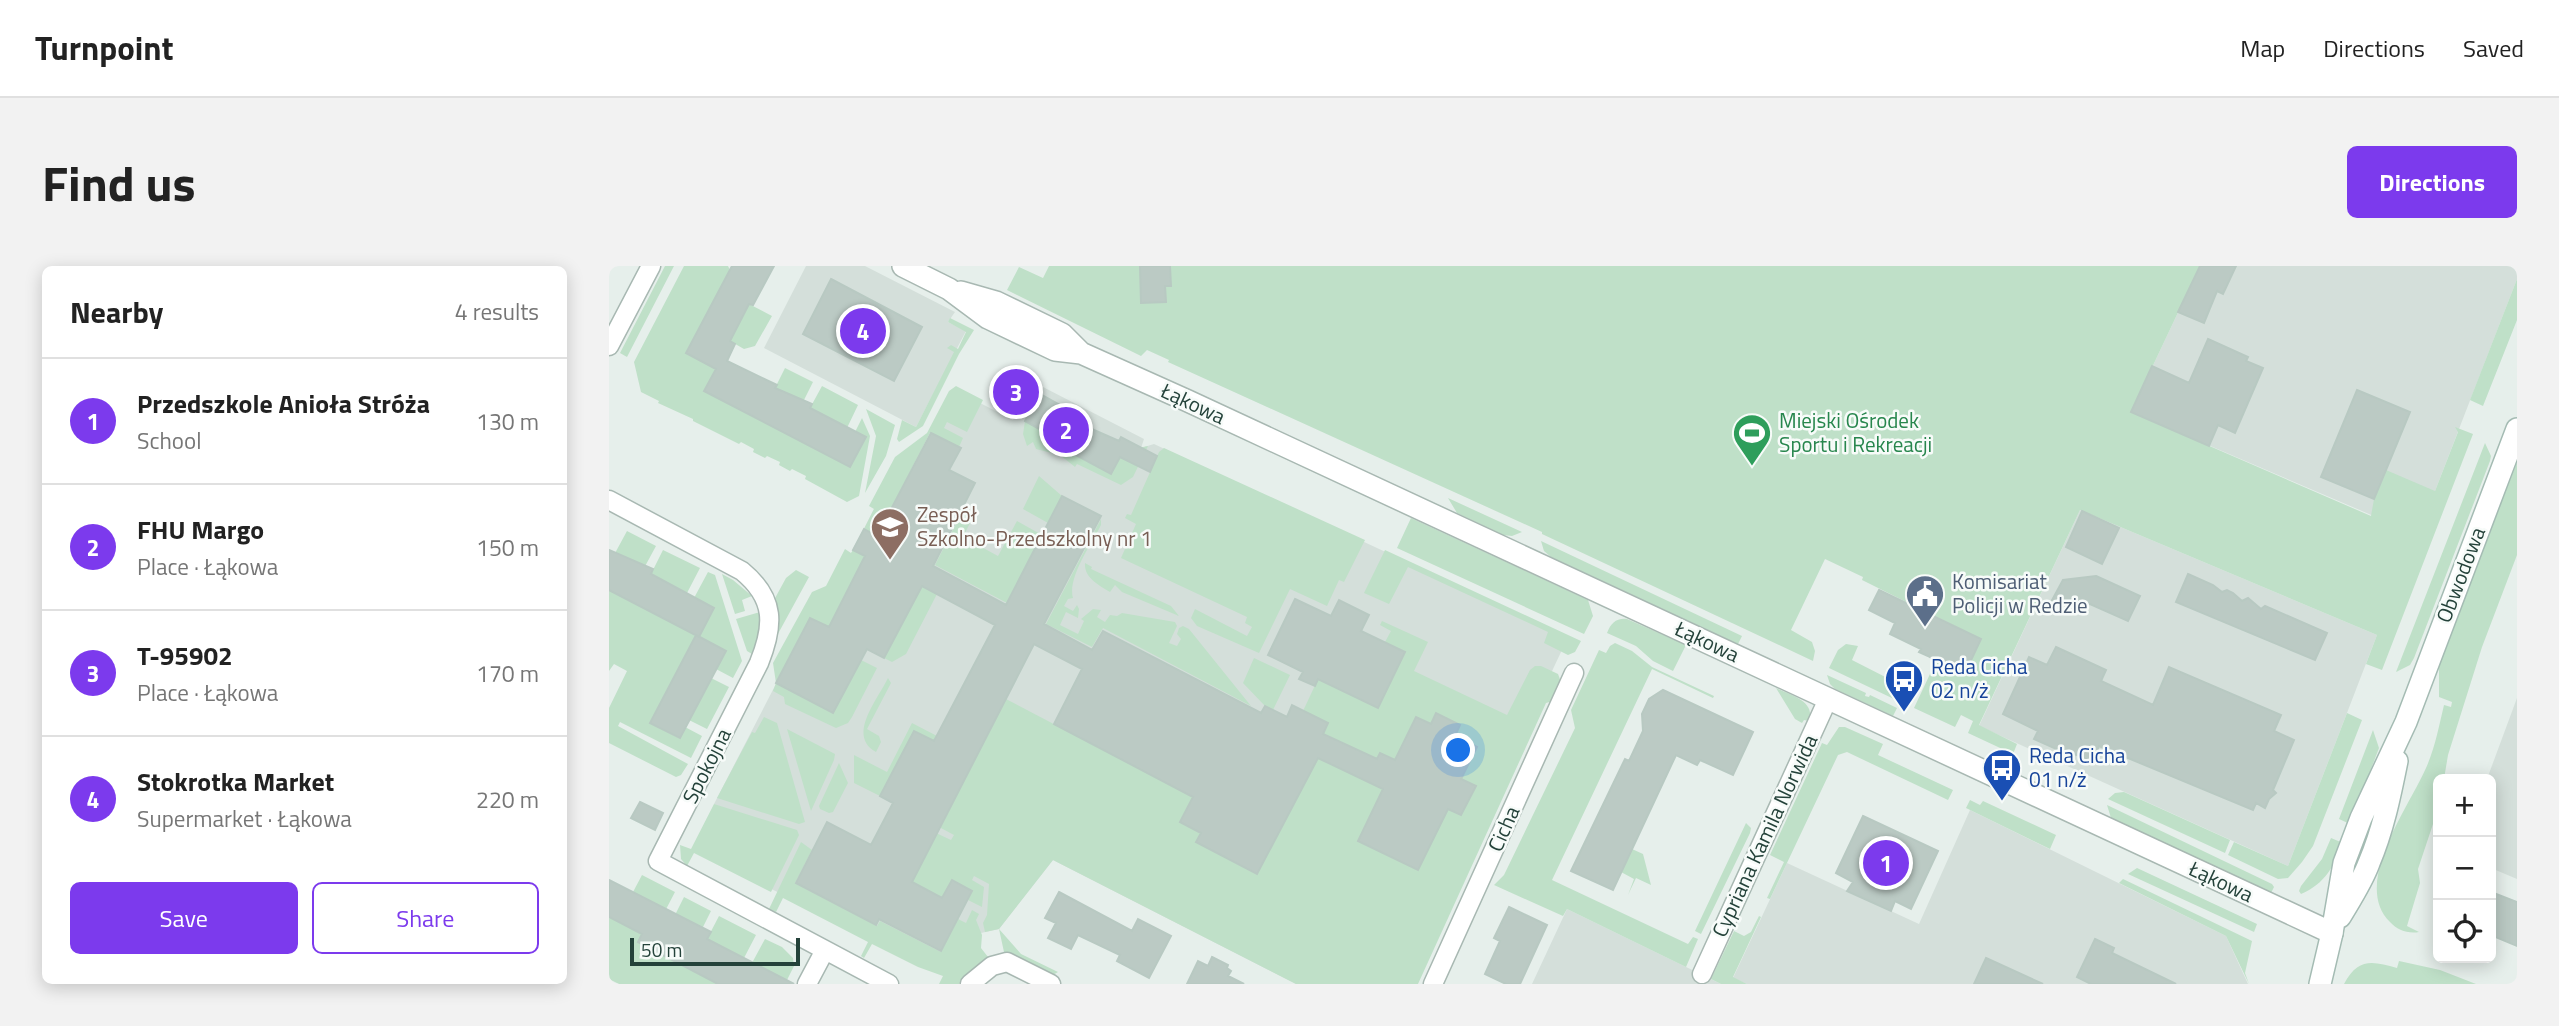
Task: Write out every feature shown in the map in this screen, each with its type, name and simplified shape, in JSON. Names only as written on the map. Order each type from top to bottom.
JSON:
[{"type":"street","points":[[609,346],[651,266]]},
{"type":"street","name":"Łąkowa","points":[[903,266],[949,289],[996,302],[1062,334],[1081,353],[2332,933]]},
{"type":"street","name":"Obwodowa","points":[[2320,984],[2344,863],[2361,818],[2406,722],[2517,429]]},
{"type":"street","name":"Spokojna","points":[[609,500],[742,571],[759,588],[770,618],[768,639],[759,663],[659,862],[890,984]]},
{"type":"street","name":"Cicha","points":[[1433,984],[1574,673]]},
{"type":"street","name":"Cypriana Kamila Norwida","points":[[1702,974],[1828,699]]},
{"type":"street","points":[[807,984],[825,950]]},
{"type":"street","points":[[976,979],[992,966],[1007,962],[1051,984]]},
{"type":"shaded area","points":[[806,266],[865,266],[955,312],[948,322],[966,331],[916,427],[764,348]]},
{"type":"shaded area","points":[[2200,266],[2517,266],[2517,279],[2418,535],[2131,412]]},
{"type":"shaded area","points":[[1043,387],[1144,439],[1141,448],[1154,444],[1568,637],[1421,951],[1296,984],[1053,860],[999,929],[981,933],[980,946],[949,975],[761,884],[714,804],[810,618],[817,620],[874,509],[887,515],[953,389],[1013,420],[1028,389],[1039,394]]},
{"type":"shaded area","points":[[2080,510],[2377,635],[2288,866],[1979,726]]},
{"type":"shaded area","points":[[2517,698],[2517,879],[2496,870],[2496,774],[2489,774]]},
{"type":"shaded area","points":[[1970,810],[2226,936],[2248,984],[1747,984],[1733,978],[1787,863],[1919,924]]},
{"type":"shaded area","points":[[1567,909],[1721,984],[1532,984]]},
{"type":"green space","points":[[665,266],[674,266],[627,357],[620,353]]},
{"type":"green space","points":[[684,266],[728,266],[730,270],[686,353],[716,369],[704,391],[850,467],[866,437],[855,432],[862,418],[870,436],[859,496],[847,502],[805,479],[806,476],[779,465],[780,462],[753,452],[754,449],[741,442],[739,444],[693,421],[641,392],[634,362]]},
{"type":"green space","name":"Miejski Ośrodek Sportu i Rekreacji","points":[[1049,266],[2200,266],[2131,412],[2371,516],[2374,499],[2386,470],[2435,491],[2458,432],[2455,427],[2473,434],[2382,670],[2366,664],[2377,635],[2080,510],[1979,725],[2017,744],[2013,754],[1968,733],[1973,721],[1961,715],[1955,727],[1914,708],[1938,657],[1966,671],[1981,639],[1862,580],[1863,577],[1825,559],[1791,630],[1812,642],[1815,651],[1813,661],[1542,532],[1168,362],[1169,360],[1147,350],[1141,356],[1007,290],[1019,267],[1043,278]]},
{"type":"green space","points":[[2517,279],[2517,320],[2483,406],[2470,400]]},
{"type":"green space","points":[[749,304],[772,316],[755,346],[744,349],[730,341]]},
{"type":"green space","points":[[950,318],[974,330],[923,426],[899,442],[897,439],[902,420],[916,427],[954,352],[947,348],[951,345],[958,349],[966,332],[948,322]]},
{"type":"green space","points":[[785,368],[813,382],[802,404],[774,390]]},
{"type":"green space","points":[[822,386],[858,405],[847,428],[810,408]]},
{"type":"green space","points":[[956,386],[983,400],[967,432],[947,422],[944,428],[963,438],[959,447],[930,433],[877,536],[864,529],[874,509],[869,506],[895,457],[927,433],[949,391]]},
{"type":"green space","points":[[866,409],[895,425],[886,456],[865,493],[876,436]]},
{"type":"green space","points":[[1025,421],[1054,437],[1054,440],[1073,450],[1072,453],[1111,473],[1123,451],[1148,446],[1133,477],[1121,485],[1077,464],[1075,467],[1060,455],[1036,449],[1033,442],[1027,446],[1023,434]]},
{"type":"green space","points":[[2485,443],[2491,456],[2490,461],[2414,658],[2410,665],[2396,672]]},
{"type":"green space","points":[[1164,448],[1365,540],[1344,582],[1339,580],[1327,606],[1290,589],[1259,653],[1197,626],[1191,618],[1195,609],[1247,636],[1252,627],[1245,623],[1247,617],[1121,558],[1136,524],[1125,518],[1127,514],[1131,515],[1159,452]]},
{"type":"green space","points":[[2517,462],[2517,555],[2482,647],[2448,755],[2445,774],[2433,774],[2433,824],[2418,869],[2420,883],[2407,926],[2419,932],[2407,932],[2390,922],[2380,906],[2377,887],[2387,845],[2429,760],[2444,705],[2451,707],[2452,702],[2439,697],[2439,663]]},
{"type":"green space","points":[[1039,476],[1062,496],[1048,523],[1023,509]]},
{"type":"green space","points":[[1448,498],[1522,532],[1512,536],[1503,535],[1457,513]]},
{"type":"green space","points":[[963,510],[974,515],[963,537],[998,556],[1017,521],[1042,535],[1007,603],[935,565]]},
{"type":"green space","points":[[1411,518],[1588,600],[1593,616],[1584,634],[1397,548]]},
{"type":"green space","points":[[1101,519],[1101,525],[1077,571],[1072,590],[1073,598],[1068,599],[1064,606],[1073,611],[1077,605],[1078,618],[1066,612],[1060,625],[1078,634],[1084,621],[1081,619],[1093,609],[1101,610],[1097,617],[1105,622],[1110,615],[1117,616],[1122,613],[1175,622],[1177,626],[1169,643],[1177,646],[1181,639],[1177,634],[1179,628],[1183,626],[1189,629],[1251,706],[1103,628],[1092,647],[1046,624]]},
{"type":"green space","points":[[627,531],[656,546],[643,570],[614,555]]},
{"type":"green space","points":[[1541,541],[1742,636],[1738,644],[1551,557],[1544,551]]},
{"type":"green space","points":[[845,549],[865,556],[829,627],[810,618],[776,683],[773,663],[812,592],[826,586]]},
{"type":"green space","points":[[663,550],[700,568],[687,593],[651,574]]},
{"type":"green space","points":[[1385,550],[1581,641],[1575,652],[1568,655],[1544,643],[1548,632],[1408,567],[1389,604],[1364,593]]},
{"type":"green space","points":[[1085,563],[1092,567],[1091,569],[1171,606],[1179,616],[1122,592],[1115,585],[1110,592],[1090,577]]},
{"type":"green space","points":[[796,570],[809,577],[773,643],[778,620],[774,600],[786,578]]},
{"type":"green space","points":[[708,572],[715,575],[742,661],[733,678],[716,669],[699,637],[714,608],[694,598]]},
{"type":"green space","points":[[722,574],[752,596],[742,600],[745,611],[735,614]]},
{"type":"green space","points":[[922,586],[937,594],[906,654],[892,662],[884,658]]},
{"type":"green space","points":[[609,590],[696,635],[650,723],[679,738],[685,727],[702,736],[691,758],[620,722],[618,726],[688,764],[681,775],[676,777],[609,743],[609,708],[627,671],[614,664],[609,671]]},
{"type":"green space","points":[[760,612],[760,628],[752,654],[747,651],[736,619]]},
{"type":"green space","points":[[1627,619],[1686,645],[1673,671],[1653,661],[1636,646],[1607,633],[1614,622]]},
{"type":"green space","points":[[1382,621],[1428,642],[1414,671],[1507,715],[1530,670],[1541,666],[1558,674],[1561,682],[1553,701],[1546,703],[1418,984],[1296,984],[1053,860],[999,929],[985,932],[983,923],[987,915],[989,884],[974,876],[972,880],[984,887],[982,907],[968,900],[972,891],[952,880],[942,898],[901,877],[917,872],[936,833],[951,840],[954,835],[939,827],[1006,699],[1193,797],[1180,821],[1201,833],[1196,842],[1257,874],[1317,758],[1383,789],[1358,841],[1418,870],[1448,809],[1461,815],[1475,786],[1461,779],[1477,747],[1455,736],[1460,725],[1436,713],[1431,724],[1416,717],[1392,767],[1387,756],[1380,753],[1377,759],[1323,734],[1328,723],[1303,711],[1318,679],[1378,708],[1405,652],[1385,642],[1391,631],[1380,625]]},
{"type":"green space","points":[[1615,643],[1632,651],[1652,667],[1714,696],[1713,698],[1652,669],[1552,880],[1688,944],[1693,937],[1698,939],[1686,967],[1567,909],[1563,916],[1494,885],[1504,875],[1575,728],[1571,710],[1599,650],[1606,653]]},
{"type":"green space","points":[[1846,644],[1858,646],[1852,660],[1901,685],[1894,699],[1829,668],[1838,650]]},
{"type":"green space","points":[[1254,658],[1290,675],[1273,710],[1265,706],[1243,683]]},
{"type":"green space","points":[[861,660],[877,668],[848,723],[836,728],[785,704],[784,697],[773,691],[776,683],[833,713]]},
{"type":"green space","points":[[1827,675],[1866,693],[1865,696],[1870,695],[1897,708],[1893,716],[1835,689]]},
{"type":"green space","points":[[711,678],[729,687],[707,729],[689,720]]},
{"type":"green space","points":[[888,678],[891,683],[867,729],[879,736],[881,742],[876,752],[867,745],[864,727]]},
{"type":"green space","points":[[1776,688],[1806,704],[1809,708],[1809,721],[1804,720],[1802,723],[1795,719]]},
{"type":"green space","points":[[2347,713],[2362,720],[2313,846],[2302,862],[2288,878],[2278,879],[2228,855],[2234,842],[2288,866]]},
{"type":"green space","points":[[764,717],[777,723],[805,822],[799,824],[717,798],[752,732],[755,733]]},
{"type":"green space","points":[[912,723],[937,736],[934,742],[914,731],[880,796],[854,783],[854,755],[887,772]]},
{"type":"green space","points":[[1839,727],[1845,727],[1883,744],[1878,755],[1953,790],[1948,800],[1847,752],[1838,755],[1770,899],[1767,898],[1784,862],[1770,855],[1822,743],[1827,745]]},
{"type":"green space","points":[[787,729],[835,754],[811,811]]},
{"type":"green space","points":[[2373,730],[2379,748],[2350,824],[2339,819]]},
{"type":"green space","points":[[839,763],[848,783],[833,812],[829,813],[819,806]]},
{"type":"green space","points":[[2124,792],[2230,840],[2225,853],[2108,799],[2115,793]]},
{"type":"green space","points":[[1970,800],[1980,805],[1983,801],[2056,835],[2050,849],[1966,808]]},
{"type":"green space","points":[[714,804],[797,830],[799,835],[771,892],[694,853],[687,866],[681,859],[680,845],[691,849]]},
{"type":"green space","points":[[2107,805],[2272,884],[2274,887],[2271,893],[2111,818]]},
{"type":"green space","points":[[1746,823],[1751,828],[1750,833],[1701,934],[1695,931]]},
{"type":"green space","points":[[2331,838],[2343,843],[2332,867],[2317,885],[2301,894],[2301,886],[2322,859]]},
{"type":"green space","points":[[801,842],[812,850],[795,883],[877,926],[880,921],[941,952],[958,919],[966,923],[972,910],[979,914],[976,920],[982,935],[981,948],[988,957],[959,984],[939,984],[943,976],[872,944],[864,958],[861,956],[868,942],[783,898],[776,912],[769,909]]},
{"type":"green space","points":[[1632,849],[1643,854],[1651,885],[1636,878],[1628,895],[1634,879],[1621,872]]},
{"type":"green space","points":[[2137,868],[2257,924],[2254,932],[2128,874]]},
{"type":"green space","points":[[642,875],[675,892],[663,915],[633,892]]},
{"type":"green space","points":[[2123,879],[2252,941],[2245,973],[2249,984],[2226,936],[2119,883]]},
{"type":"green space","points":[[684,897],[711,911],[699,935],[672,921]]},
{"type":"green space","points":[[719,916],[756,935],[744,958],[707,939]]},
{"type":"green space","points":[[1759,916],[1761,917],[1733,977],[1747,984],[1721,984],[1711,979],[1734,931],[1744,936],[1751,932]]},
{"type":"green space","points":[[609,917],[642,934],[638,942],[718,984],[619,984],[609,979]]},
{"type":"green space","points":[[999,929],[1021,954],[1058,972],[1053,975],[1004,952]]},
{"type":"green space","points":[[765,939],[782,947],[793,958],[794,966],[785,984],[768,984],[752,963]]},
{"type":"green space","points":[[2399,961],[2440,970],[2476,984],[2344,984],[2360,966],[2373,963],[2397,968]]},
{"type":"building","points":[[732,266],[774,266],[753,305],[749,304],[730,341],[735,344],[727,361],[777,385],[775,388],[812,404],[810,408],[866,437],[850,467],[704,391],[716,369],[686,353]]},
{"type":"building","points":[[1140,266],[1170,266],[1171,286],[1165,286],[1166,302],[1141,303]]},
{"type":"building","points":[[2200,266],[2236,266],[2223,294],[2217,291],[2204,323],[2178,312]]},
{"type":"building","points":[[831,279],[922,327],[894,381],[803,334]]},
{"type":"building","points":[[2208,339],[2248,357],[2246,361],[2263,368],[2235,433],[2218,425],[2209,446],[2131,412],[2152,366],[2189,383]]},
{"type":"building","points":[[1013,379],[1080,416],[1077,421],[1119,441],[1121,437],[1157,456],[1150,472],[1120,457],[1111,474],[1072,453],[1073,450],[1053,440],[1054,437],[1025,421],[1031,409],[1004,396]]},
{"type":"building","points":[[2357,390],[2410,412],[2374,499],[2321,477]]},
{"type":"building","points":[[931,433],[961,448],[949,470],[975,483],[933,566],[1006,605],[1062,496],[1101,516],[1044,624],[1092,650],[1103,631],[1261,713],[1265,706],[1287,717],[1292,705],[1328,723],[1323,734],[1377,759],[1380,753],[1395,760],[1416,717],[1431,724],[1436,713],[1460,725],[1455,736],[1477,747],[1461,779],[1476,786],[1461,815],[1448,809],[1418,870],[1358,841],[1383,789],[1318,758],[1257,874],[1196,842],[1201,833],[1180,822],[1193,797],[1054,724],[1082,669],[1034,644],[912,882],[942,898],[952,880],[972,891],[941,951],[879,919],[876,925],[796,883],[827,822],[871,845],[893,803],[880,796],[914,731],[934,741],[995,625],[922,586],[884,658],[867,649],[833,713],[776,683],[810,618],[829,627],[865,556],[853,550],[864,529],[877,536]]},
{"type":"building","points":[[2082,511],[2119,528],[2102,564],[2066,547]]},
{"type":"building","points":[[609,550],[653,569],[651,574],[714,608],[699,637],[609,590]]},
{"type":"building","points":[[2188,574],[2222,592],[2227,590],[2233,593],[2242,601],[2248,598],[2261,609],[2265,606],[2327,633],[2315,660],[2176,602]]},
{"type":"building","points":[[2096,576],[2140,596],[2128,621],[2090,604],[2051,602],[2063,580]]},
{"type":"building","name":"Komisariat Policji w Redzie","points":[[1879,590],[1981,639],[1966,671],[1938,658],[1936,661],[1919,652],[1921,649],[1890,634],[1895,623],[1869,610]]},
{"type":"building","points":[[1295,599],[1331,616],[1339,600],[1369,615],[1361,631],[1405,652],[1378,708],[1318,679],[1315,686],[1299,679],[1303,672],[1268,655]]},
{"type":"building","points":[[696,635],[726,651],[680,738],[650,723]]},
{"type":"building","points":[[2056,647],[2106,670],[2101,681],[2153,705],[2169,667],[2281,715],[2274,731],[2294,740],[2273,790],[2276,793],[2265,808],[2256,803],[2253,810],[2099,746],[2092,762],[2034,739],[2038,731],[2003,714],[2029,657],[2047,665]]},
{"type":"building","points":[[1663,690],[1753,732],[1733,775],[1700,760],[1697,765],[1676,755],[1613,890],[1571,871],[1625,759],[1629,761],[1643,731],[1642,714],[1649,699]]},
{"type":"building","points":[[640,802],[663,813],[655,830],[631,818]]},
{"type":"building","points":[[1863,816],[1938,851],[1911,909],[1895,901],[1891,911],[1847,891],[1853,882],[1836,873]]},
{"type":"building","points":[[609,880],[711,932],[707,939],[794,984],[718,984],[638,942],[642,934],[609,917]]},
{"type":"building","points":[[1059,892],[1132,931],[1138,919],[1171,936],[1149,978],[1117,961],[1120,955],[1078,935],[1071,949],[1048,938],[1056,923],[1045,918]]},
{"type":"building","points":[[2496,894],[2517,902],[2517,946],[2496,937]]},
{"type":"building","points":[[1509,907],[1547,925],[1520,984],[1506,984],[1485,974],[1500,941],[1494,938]]},
{"type":"building","points":[[2095,939],[2114,948],[2112,953],[2176,984],[2091,984],[2077,977]]},
{"type":"building","points":[[1212,957],[1228,965],[1227,968],[1231,971],[1228,976],[1244,984],[1187,984],[1198,961],[1208,966]]},
{"type":"building","points":[[1986,958],[2043,984],[1974,984]]},
{"type":"place","name":"Stokrotka Market","points":[[863,331]]},
{"type":"place","name":"T-95902","points":[[1016,392]]},
{"type":"place","name":"FHU Margo","points":[[1066,430]]},
{"type":"place","name":"Miejski Ośrodek Sportu i Rekreacji","points":[[1752,467]]},
{"type":"place","name":"Zespół Szkolno-Przedszkolny nr 1","points":[[890,561]]},
{"type":"place","name":"Komisariat Policji w Redzie","points":[[1925,628]]},
{"type":"place","name":"Reda Cicha 02 n/ż","points":[[1904,713]]},
{"type":"place","name":"Reda Cicha 01 n/ż","points":[[2002,802]]},
{"type":"place","name":"Przedszkole Anioła Stróża","points":[[1886,863]]}]
